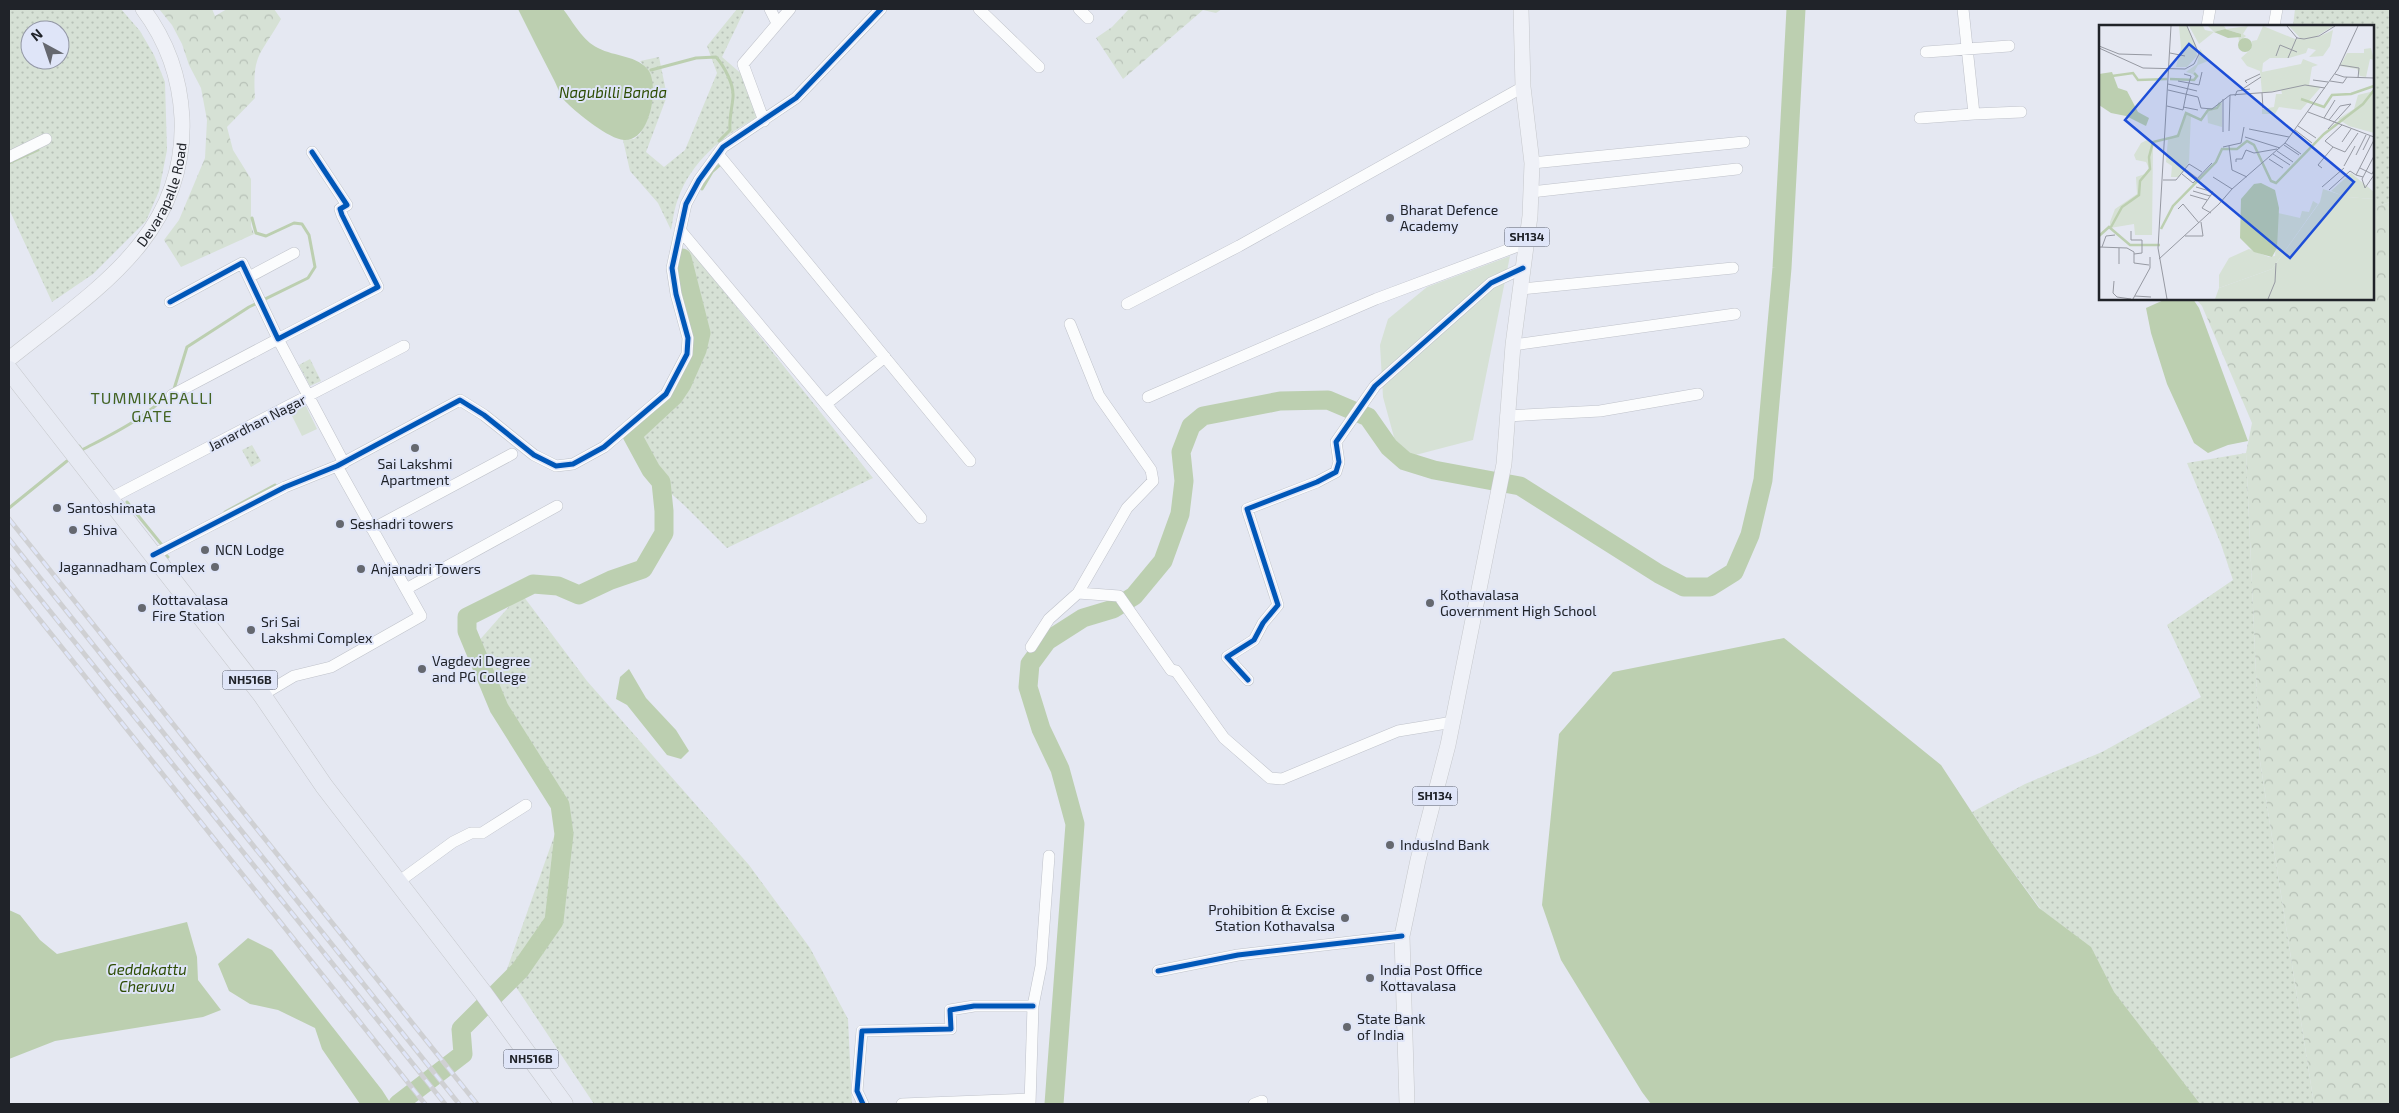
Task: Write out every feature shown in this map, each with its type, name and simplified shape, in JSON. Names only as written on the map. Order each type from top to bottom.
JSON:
[{"type":"highway","name":"NH516B","points":[[9,370],[262,695],[324,786],[484,994],[564,1104]]},
{"type":"main road","name":"Devarapalle Road","points":[[9,359],[84,298],[140,246],[162,214],[175,184],[183,142],[182,101],[166,44],[143,9]]},
{"type":"main road","name":"SH134","points":[[1407,1104],[1402,936],[1453,722],[1504,464],[1506,416],[1513,345],[1531,192],[1532,163],[1522,87],[1521,9]]},
{"type":"street","points":[[770,9],[777,23]]},
{"type":"street","points":[[764,121],[743,64],[790,9]]},
{"type":"street","points":[[153,555],[285,487],[341,464],[460,400],[484,415],[534,455],[556,466],[573,464],[604,447],[666,394],[681,369],[687,354],[688,338],[676,294],[672,268],[686,204],[699,180],[718,155],[736,138],[796,98],[881,9]]},
{"type":"street","points":[[979,9],[1039,67]]},
{"type":"street","points":[[1079,9],[1088,18]]},
{"type":"street","points":[[1963,9],[1974,114]]},
{"type":"street","points":[[2207,25],[2210,9]]},
{"type":"street","points":[[2274,25],[2276,9]]},
{"type":"street","points":[[1926,52],[2009,46]]},
{"type":"street","points":[[1127,304],[1239,246],[1522,87]]},
{"type":"street","points":[[1920,118],[2021,112]]},
{"type":"street","points":[[9,157],[46,138]]},
{"type":"street","points":[[1532,163],[1744,142]]},
{"type":"street","points":[[172,395],[378,287],[342,215],[340,209],[347,206],[312,152]]},
{"type":"street","points":[[718,155],[970,461]]},
{"type":"street","points":[[1531,192],[1737,169]]},
{"type":"street","points":[[680,230],[921,518]]},
{"type":"street","points":[[1148,396],[1376,299],[1526,243]]},
{"type":"street","points":[[249,277],[294,253]]},
{"type":"street","points":[[170,302],[242,263],[256,296],[308,396],[372,529],[420,616],[331,667],[294,676],[262,695]]},
{"type":"street","points":[[1248,680],[1241,670],[1227,657],[1254,640],[1263,623],[1278,605],[1247,509],[1317,482],[1336,472],[1339,462],[1336,442],[1375,386],[1490,283],[1523,268]]},
{"type":"street","points":[[1521,289],[1732,268]]},
{"type":"street","points":[[1513,345],[1735,314]]},
{"type":"street","points":[[1031,646],[1049,619],[1078,593],[1127,508],[1153,481],[1151,470],[1099,396],[1070,324]]},
{"type":"street","name":"Janardhan Nagar","points":[[109,499],[404,346]]},
{"type":"street","points":[[826,404],[885,357]]},
{"type":"street","points":[[1506,416],[1600,411],[1698,394]]},
{"type":"street","points":[[372,529],[512,454]]},
{"type":"street","points":[[406,589],[557,506]]},
{"type":"street","points":[[1078,593],[1119,596],[1132,611],[1171,670],[1176,671],[1224,738],[1270,778],[1282,779],[1398,731],[1453,722]]},
{"type":"street","points":[[397,883],[453,842],[471,833],[482,833],[526,805]]},
{"type":"street","points":[[902,1104],[1030,1101],[1033,1006],[1041,966],[1049,856]]},
{"type":"street","points":[[1158,971],[1238,955],[1402,936]]},
{"type":"street","points":[[863,1104],[857,1092],[862,1031],[951,1029],[950,1010],[974,1006],[1033,1006]]},
{"type":"street","points":[[1254,1104],[1262,1101],[1262,1104]]},
{"type":"green space","points":[[9,9],[121,9],[140,31],[154,55],[165,82],[167,150],[159,191],[146,221],[93,274],[52,302],[9,209]]},
{"type":"green space","points":[[159,9],[212,9],[215,16],[227,9],[274,9],[281,19],[259,55],[255,72],[255,98],[227,127],[233,150],[251,179],[251,226],[254,234],[181,267],[164,240],[179,220],[205,158],[207,120],[201,88],[189,65],[182,44],[172,25]]},
{"type":"green space","points":[[737,9],[745,9],[722,57],[744,76],[758,117],[721,141],[700,161],[684,185],[678,199],[671,230],[658,203],[630,171],[623,140],[634,139],[640,134],[649,116],[650,73],[640,61],[659,57],[667,96],[646,152],[664,167],[685,150],[717,73],[707,46]]},
{"type":"green space","points":[[1129,9],[1222,9],[1216,13],[1203,10],[1123,79],[1096,38],[1112,27]]},
{"type":"green space","points":[[2295,9],[2390,9],[2390,202],[2374,208],[2374,25],[2293,25]]},
{"type":"green space","points":[[2390,202],[2390,1104],[2314,1104],[2260,761],[2246,453],[2252,423],[2202,306],[2197,300],[2374,300],[2374,208]]},
{"type":"green space","points":[[687,245],[873,478],[727,548],[684,505],[649,474],[625,436],[665,410],[679,391],[700,355],[706,329],[692,286]]},
{"type":"green space","points":[[1510,256],[1473,440],[1400,459],[1383,397],[1380,345],[1388,319],[1427,287]]},
{"type":"green space","points":[[310,359],[321,381],[310,386],[299,365]]},
{"type":"green space","points":[[305,404],[317,429],[302,436],[290,412]]},
{"type":"green space","points":[[252,445],[261,461],[251,467],[242,450]]},
{"type":"green space","points":[[2246,453],[2260,761],[2314,1104],[2185,1104],[1994,846],[1972,812],[2025,784],[2102,752],[2201,697],[2167,625],[2233,580],[2221,544],[2187,463]]},
{"type":"green space","points":[[521,593],[587,681],[749,865],[810,948],[848,1019],[852,1104],[594,1104],[506,972],[562,814],[469,652]]},
{"type":"water","name":"Nagubilli Banda","points":[[518,9],[563,9],[579,31],[593,45],[605,51],[633,59],[649,71],[653,89],[652,101],[646,124],[640,132],[633,138],[618,139],[594,125],[565,101]]},
{"type":"water","points":[[2164,300],[2194,300],[2199,308],[2248,441],[2228,445],[2208,453],[2194,443],[2167,384],[2151,333],[2146,308]]},
{"type":"water","points":[[1784,638],[1941,765],[1994,846],[2039,908],[2091,947],[2114,992],[2200,1104],[1651,1104],[1561,960],[1542,905],[1559,734],[1613,672]]},
{"type":"water","points":[[629,669],[646,698],[676,730],[689,751],[681,759],[667,755],[627,705],[616,699],[620,677]]},
{"type":"water","name":"Geddakattu Cheruvu","points":[[9,910],[20,915],[40,940],[57,954],[187,922],[197,957],[198,980],[221,1010],[203,1017],[55,1041],[9,1059]]},
{"type":"water","name":"Geddakattu Cheruvu","points":[[248,938],[272,950],[391,1104],[360,1104],[322,1049],[315,1028],[278,1010],[250,1004],[229,991],[218,964]]},
{"type":"waterway","points":[[1054,1104],[1075,824],[1060,769],[1041,729],[1028,687],[1030,664],[1047,641],[1083,618],[1113,609],[1134,596],[1163,561],[1180,514],[1184,481],[1181,452],[1191,426],[1203,416],[1280,401],[1328,400],[1368,417],[1389,447],[1405,461],[1434,470],[1520,486],[1659,574],[1684,587],[1710,587],[1734,572],[1750,535],[1763,480],[1782,268],[1796,9]]},
{"type":"waterway","points":[[651,70],[696,58],[716,57],[728,76],[733,92],[730,130],[719,141]]},
{"type":"waterway","points":[[9,163],[38,150]]},
{"type":"waterway","points":[[702,189],[712,172],[722,163]]},
{"type":"waterway","points":[[174,389],[187,347],[249,307],[308,278],[315,267],[309,235],[302,224],[294,223],[266,236],[256,233],[252,218]]},
{"type":"waterway","points":[[398,1104],[463,1054],[461,1029],[520,970],[554,921],[564,834],[560,805],[499,708],[467,631],[467,617],[533,584],[558,586],[579,595],[611,580],[643,569],[664,533],[664,511],[661,482],[651,470],[632,435],[674,396],[682,384],[697,350],[701,333],[682,258]]},
{"type":"waterway","points":[[79,446],[82,450],[128,425],[150,410],[169,393]]},
{"type":"waterway","points":[[9,508],[67,461]]},
{"type":"waterway","points":[[225,512],[275,485]]},
{"type":"waterway","points":[[127,502],[162,545]]},
{"type":"railway","points":[[9,519],[477,1104]]},
{"type":"railway","points":[[9,539],[459,1104]]},
{"type":"railway","points":[[9,560],[445,1104]]},
{"type":"railway","points":[[9,581],[425,1104]]},
{"type":"cycle path","points":[[153,555],[285,487],[337,466],[460,400],[484,415],[534,455],[556,466],[573,464],[604,447],[666,394],[687,354],[688,338],[676,294],[672,268],[686,204],[699,180],[723,147],[796,98],[881,9]]},
{"type":"cycle path","points":[[170,302],[242,263],[278,339],[378,287],[342,215],[340,209],[347,205],[312,152]]},
{"type":"cycle path","points":[[1248,680],[1227,657],[1254,640],[1263,623],[1278,605],[1247,509],[1317,482],[1336,472],[1339,462],[1336,442],[1375,386],[1491,283],[1523,268]]},
{"type":"cycle path","points":[[1158,971],[1238,955],[1402,936]]},
{"type":"cycle path","points":[[863,1104],[857,1091],[862,1031],[951,1029],[950,1010],[974,1006],[1033,1006]]},
{"type":"place","name":"Bharat Defence Academy","points":[[1390,218]]},
{"type":"place","name":"Sai Lakshmi Apartment","points":[[415,448]]},
{"type":"place","name":"Santoshimata","points":[[57,508]]},
{"type":"place","name":"Seshadri towers","points":[[340,524]]},
{"type":"place","name":"Shiva","points":[[73,530]]},
{"type":"place","name":"NCN Lodge","points":[[205,550]]},
{"type":"place","name":"Jagannadham Complex","points":[[215,567]]},
{"type":"place","name":"Anjanadri Towers","points":[[361,569]]},
{"type":"place","name":"Kothavalasa Government High School","points":[[1430,603]]},
{"type":"place","name":"Kottavalasa Fire Station","points":[[142,608]]},
{"type":"place","name":"Sri Sai Lakshmi Complex","points":[[251,630]]},
{"type":"place","name":"Vagdevi Degree and PG College","points":[[422,669]]},
{"type":"place","name":"IndusInd Bank","points":[[1390,845]]},
{"type":"place","name":"Prohibition & Excise Station Kothavalsa","points":[[1345,918]]},
{"type":"place","name":"India Post Office Kottavalasa","points":[[1370,978]]},
{"type":"place","name":"State Bank of India","points":[[1347,1027]]},
{"type":"district","name":"TUMMIKAPALLI GATE","points":[[152,407]]}]
